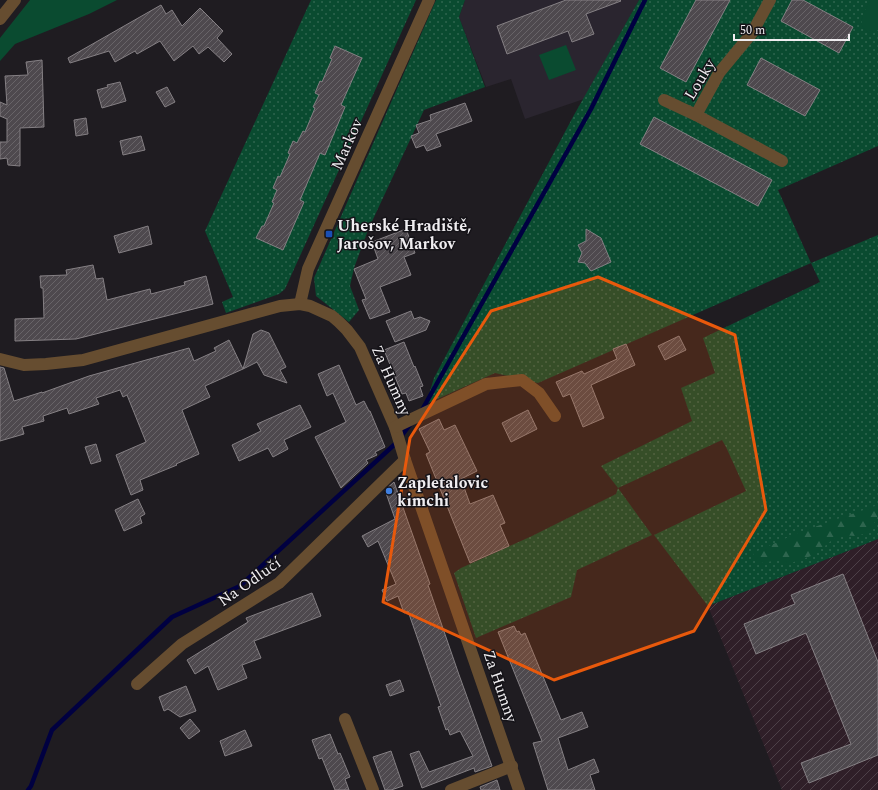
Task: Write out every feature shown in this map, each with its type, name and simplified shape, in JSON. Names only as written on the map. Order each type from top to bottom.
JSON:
[{"type":"street","name":"Markov","points":[[300,304],[308,268],[429,0]]},
{"type":"street","name":"Louky","points":[[770,0],[752,33],[719,73],[696,115],[782,161]]},
{"type":"street","points":[[0,19],[13,2]]},
{"type":"street","points":[[664,100],[696,115]]},
{"type":"street","name":"Za Humny","points":[[0,360],[24,365],[83,360],[291,304],[310,306],[332,316],[354,338],[365,357],[398,436],[519,790]]},
{"type":"street","points":[[398,436],[418,416],[486,384],[522,380],[540,393],[555,416]]},
{"type":"street","name":"Na Odlučí","points":[[137,684],[182,644],[279,583],[405,460]]},
{"type":"street","points":[[345,719],[372,790]]},
{"type":"street","points":[[451,790],[512,766]]},
{"type":"highlighted area","points":[[598,277],[735,335],[766,510],[694,631],[554,680],[383,602],[410,438],[491,311]]},
{"type":"shaded area","points":[[465,0],[639,0],[584,99],[525,119],[511,79],[486,87],[459,17]]},
{"type":"shaded area","points":[[878,539],[878,790],[782,790],[708,606]]},
{"type":"green space","points":[[30,0],[117,0],[89,14],[15,44],[0,61],[0,38]]},
{"type":"green space","points":[[311,0],[416,0],[285,289],[279,294],[226,313],[222,302],[233,297],[205,231]]},
{"type":"green space","points":[[436,0],[465,0],[459,17],[485,87],[424,110],[368,230],[354,268],[350,286],[359,310],[349,322],[316,296],[314,278]]},
{"type":"green space","points":[[639,0],[878,0],[878,146],[778,190],[811,263],[538,383],[495,373],[426,404],[434,378],[574,115]]},
{"type":"green space","points":[[870,0],[878,0],[878,30],[870,33],[865,30],[862,18]]},
{"type":"green space","points":[[566,45],[576,70],[549,80],[539,55]]},
{"type":"green space","points":[[878,235],[878,539],[708,606],[654,535],[746,491],[722,440],[618,488],[601,466],[692,421],[681,388],[715,373],[703,338],[820,282],[811,263]]},
{"type":"green space","points":[[618,488],[652,535],[577,570],[571,597],[476,638],[454,573],[461,568],[532,536],[616,494]]},
{"type":"green space","points":[[878,505],[878,516],[869,533],[854,536],[844,535],[832,540],[814,555],[788,564],[778,560],[756,564],[753,553],[800,532]]},
{"type":"building","points":[[566,0],[621,1],[586,14],[594,34],[572,42],[568,31],[507,54],[497,26]]},
{"type":"building","points":[[696,0],[730,0],[686,82],[660,68]]},
{"type":"building","points":[[792,0],[803,0],[853,27],[839,53],[781,21]]},
{"type":"building","points":[[161,5],[166,14],[172,10],[182,26],[200,8],[223,31],[217,38],[232,54],[224,62],[208,47],[199,54],[193,46],[174,61],[160,41],[137,54],[135,51],[115,62],[109,51],[70,63],[68,58]]},
{"type":"building","points":[[335,46],[362,58],[341,105],[345,107],[325,155],[320,153],[300,200],[304,202],[283,250],[256,238],[262,226],[264,226],[274,203],[272,202],[277,190],[273,188],[278,176],[280,177],[290,154],[288,153],[293,141],[297,143],[303,131],[305,132],[315,108],[313,107],[319,95],[315,93],[320,81],[322,82],[332,59],[330,58]]},
{"type":"building","points":[[761,58],[820,90],[805,116],[747,85]]},
{"type":"building","points":[[42,60],[44,127],[20,128],[20,166],[8,165],[7,158],[0,159],[0,142],[7,142],[7,119],[0,116],[0,102],[7,105],[5,76],[28,75],[26,62]]},
{"type":"building","points":[[120,82],[126,101],[102,108],[97,90],[108,87],[107,85]]},
{"type":"building","points":[[167,87],[175,102],[165,107],[156,92]]},
{"type":"building","points":[[465,103],[472,121],[436,134],[441,146],[427,151],[424,145],[416,148],[411,136],[419,133],[416,125],[431,120],[430,115]]},
{"type":"building","points":[[654,117],[772,180],[758,206],[640,144]]},
{"type":"building","points":[[86,118],[88,134],[76,136],[74,120]]},
{"type":"building","points":[[141,136],[145,150],[123,155],[120,141]]},
{"type":"building","points":[[148,226],[152,244],[119,253],[114,236]]},
{"type":"building","points":[[406,229],[415,253],[404,257],[411,275],[380,287],[390,312],[370,319],[362,300],[366,299],[354,269],[378,259],[372,242]]},
{"type":"building","points":[[586,229],[601,238],[611,262],[591,271],[585,263],[578,262],[582,253],[578,245],[586,241]]},
{"type":"building","points":[[93,265],[96,279],[103,278],[107,300],[150,289],[151,294],[185,285],[184,282],[206,276],[213,304],[76,339],[15,341],[15,319],[44,318],[43,288],[41,288],[40,276],[67,275],[66,270]]},
{"type":"building","points":[[411,311],[414,319],[420,317],[430,321],[426,330],[395,342],[386,321]]},
{"type":"building","points":[[261,330],[269,333],[286,367],[280,370],[287,383],[264,375],[257,362],[243,369],[253,334]]},
{"type":"building","points":[[679,336],[686,350],[665,360],[658,346]]},
{"type":"building","points":[[229,340],[243,369],[205,386],[210,397],[182,410],[199,454],[140,480],[143,490],[131,495],[116,455],[146,442],[127,395],[123,397],[120,390],[96,398],[99,404],[69,414],[67,408],[43,416],[44,421],[22,427],[24,434],[0,441],[0,367],[4,368],[14,401],[42,393],[89,376],[189,348],[194,361],[216,351],[214,348]]},
{"type":"building","points":[[404,342],[423,386],[420,387],[423,396],[409,401],[406,393],[402,394],[384,350]]},
{"type":"building","points":[[626,344],[635,365],[591,385],[604,418],[583,427],[570,394],[563,397],[556,382],[582,371],[584,374],[617,359],[613,349]]},
{"type":"building","points":[[339,365],[356,405],[364,401],[370,411],[385,447],[375,452],[377,455],[366,460],[368,463],[341,488],[315,437],[346,422],[333,393],[327,396],[318,374]]},
{"type":"building","points":[[300,405],[311,427],[284,440],[288,449],[273,457],[268,448],[239,461],[232,445],[261,431],[257,424]]},
{"type":"building","points":[[528,410],[537,429],[511,442],[502,423]]},
{"type":"building","points":[[439,419],[444,430],[455,425],[477,471],[461,479],[470,504],[493,495],[505,523],[500,525],[509,546],[470,563],[426,454],[430,452],[419,429]]},
{"type":"building","points":[[96,444],[101,461],[91,464],[85,447]]},
{"type":"building","points":[[394,482],[430,584],[428,585],[458,672],[492,766],[475,772],[474,768],[422,788],[410,754],[419,751],[429,772],[473,756],[460,731],[450,735],[448,729],[446,730],[438,707],[441,706],[408,611],[404,613],[398,596],[387,601],[382,590],[396,584],[378,541],[368,547],[362,536],[395,519],[385,490]]},
{"type":"building","points":[[138,499],[145,514],[140,517],[142,523],[124,531],[115,510]]},
{"type":"building","points":[[843,574],[878,662],[878,755],[809,783],[801,763],[851,744],[806,633],[756,654],[744,624],[795,604],[791,595]]},
{"type":"building","points":[[312,593],[321,616],[254,641],[261,658],[242,665],[247,678],[218,690],[208,666],[195,674],[187,660],[248,622],[246,618]]},
{"type":"building","points":[[514,626],[517,632],[519,631],[521,635],[525,633],[561,720],[582,712],[588,727],[558,738],[568,770],[594,759],[599,772],[590,775],[595,790],[548,790],[533,743],[542,741],[498,632]]},
{"type":"building","points":[[400,680],[404,691],[390,696],[386,685]]},
{"type":"building","points":[[186,686],[196,711],[180,717],[168,709],[164,711],[159,697]]},
{"type":"building","points":[[190,719],[200,731],[189,739],[180,728]]},
{"type":"building","points":[[245,730],[252,746],[225,756],[220,741]]},
{"type":"building","points":[[330,734],[350,777],[345,779],[349,790],[335,790],[322,758],[319,759],[312,740]]},
{"type":"building","points":[[391,751],[403,786],[391,790],[385,790],[373,757]]},
{"type":"building","points":[[497,780],[500,790],[481,790],[480,787]]},
{"type":"waterway","points":[[422,410],[591,109],[645,0]]},
{"type":"waterway","points":[[28,790],[31,786],[52,730],[172,617],[240,586],[395,444],[412,422]]},
{"type":"place","name":"Uherské Hradiště, Jarošov, Markov","points":[[329,234]]},
{"type":"place","name":"Zapletalovic kimchi","points":[[389,491]]}]
